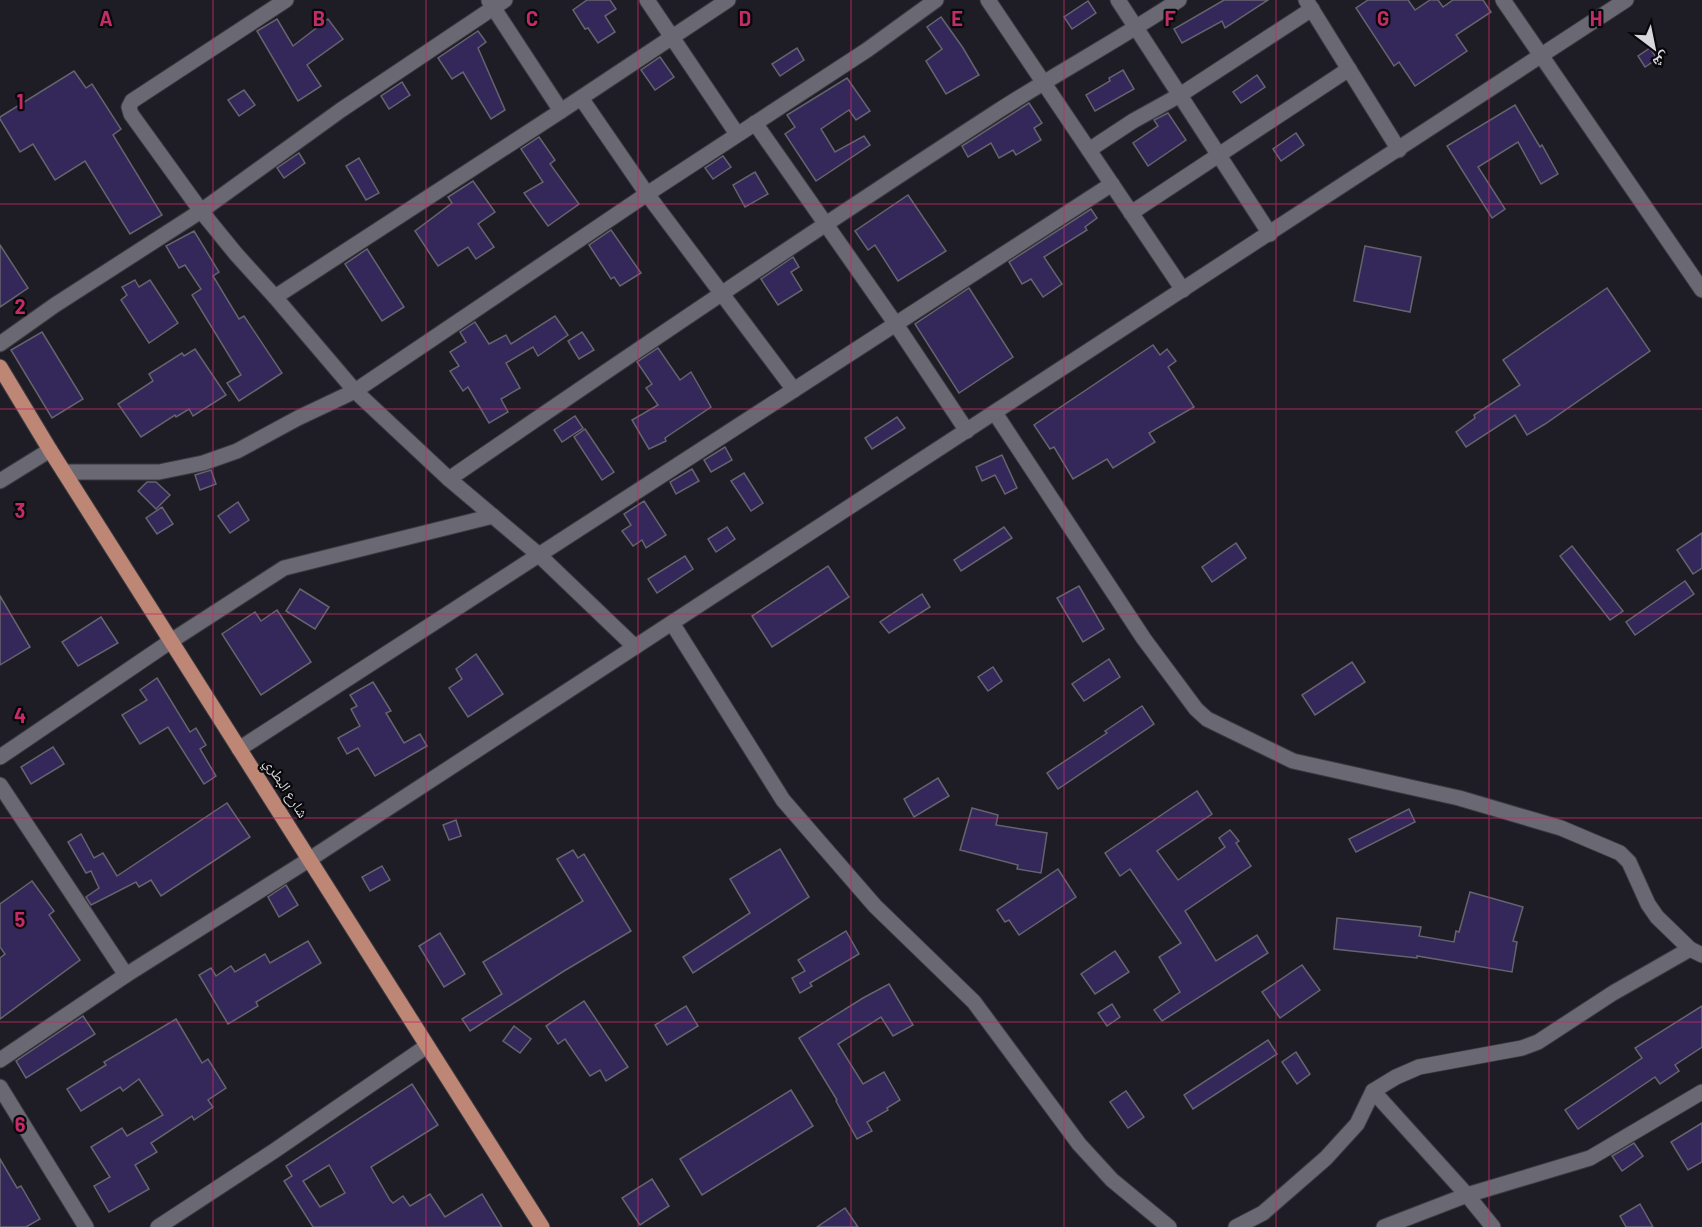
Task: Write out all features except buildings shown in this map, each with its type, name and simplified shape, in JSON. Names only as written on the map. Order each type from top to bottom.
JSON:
[{"type":"main road","name":"شارع البطري","points":[[0,367],[50,450],[542,1227]]},
{"type":"street","points":[[286,0],[132,101],[129,107],[137,123],[201,211],[355,391],[449,479],[540,555],[635,647]]},
{"type":"street","points":[[647,0],[737,134]]},
{"type":"street","points":[[275,297],[728,0]]},
{"type":"street","points":[[64,472],[159,472],[203,463],[237,451],[355,391],[737,134],[867,50],[936,0]]},
{"type":"street","points":[[988,0],[1183,291]]},
{"type":"street","points":[[1118,0],[1270,234]]},
{"type":"street","points":[[449,479],[824,224],[1043,82],[1179,0]]},
{"type":"street","points":[[1503,0],[1702,290]]},
{"type":"street","points":[[0,1060],[126,975],[310,859],[1626,0]]},
{"type":"street","points":[[0,344],[55,305],[201,211],[341,110],[496,3],[561,111]]},
{"type":"street","points":[[1089,150],[1133,121],[1180,95],[1309,5],[1399,150]]},
{"type":"street","points":[[1131,213],[1349,69]]},
{"type":"street","points":[[581,98],[647,194],[794,390]]},
{"type":"street","points":[[755,123],[968,431]]},
{"type":"street","points":[[239,749],[1112,184]]},
{"type":"street","points":[[995,413],[1144,639],[1196,709],[1207,719],[1293,761],[1459,798],[1561,828],[1620,853],[1629,862],[1648,904],[1657,917],[1696,952],[1613,993],[1538,1042],[1522,1048],[1419,1067],[1396,1077],[1373,1091],[1357,1124],[1326,1158],[1263,1213],[1236,1227]]},
{"type":"street","points":[[0,481],[50,450]]},
{"type":"street","points":[[0,757],[171,640],[284,568],[493,516]]},
{"type":"street","points":[[672,623],[783,800],[875,906],[974,1002],[1079,1144],[1112,1180],[1169,1227]]},
{"type":"street","points":[[0,785],[126,975]]},
{"type":"street","points":[[158,1227],[427,1046]]},
{"type":"street","points":[[0,1087],[86,1227]]},
{"type":"street","points":[[1373,1091],[1493,1227]]},
{"type":"street","points":[[1384,1227],[1467,1195],[1590,1158],[1702,1092]]}]
